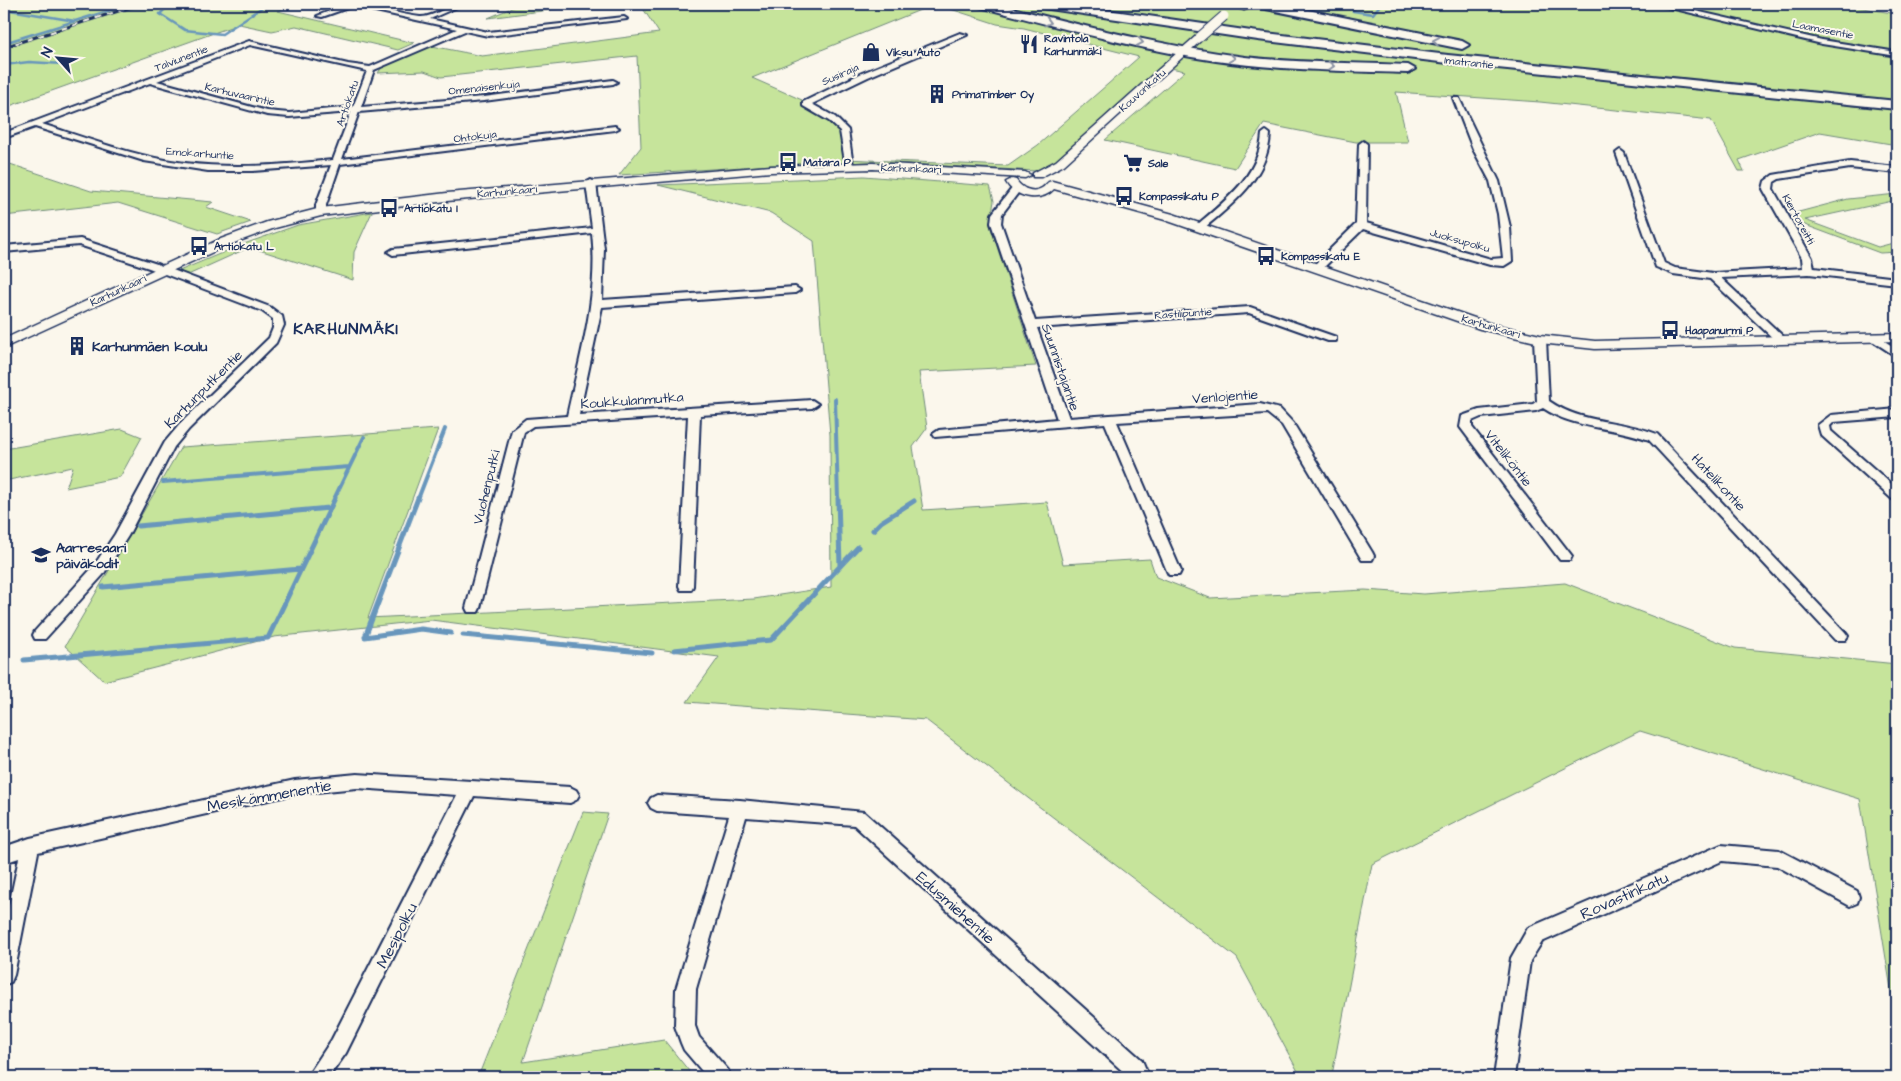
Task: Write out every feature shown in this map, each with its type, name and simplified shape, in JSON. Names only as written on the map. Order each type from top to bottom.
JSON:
[{"type":"highway","points":[[984,4],[1086,31],[1184,51],[1247,60],[1303,65],[1654,79]]},
{"type":"highway","name":"Imatrantie","points":[[1043,4],[1258,36],[1897,105]]},
{"type":"highway","name":"Imatrantie","points":[[1074,4],[1258,31],[1654,79],[1897,98]]},
{"type":"highway","points":[[1259,4],[1477,48],[1654,79]]},
{"type":"street","points":[[320,16],[353,4],[495,34],[624,19]]},
{"type":"street","points":[[422,20],[461,4]]},
{"type":"street","points":[[1229,4],[1244,7],[1259,4]]},
{"type":"street","name":"Kouvonkatu","points":[[1014,186],[1019,176],[1031,175],[1060,163],[1224,16],[1231,8],[1229,4]]},
{"type":"street","name":"Laamasentie","points":[[1657,4],[1822,42],[1897,54]]},
{"type":"street","name":"Kouvonkatu","points":[[1224,16],[1244,7]]},
{"type":"street","name":"Artiokatu","points":[[321,212],[321,205],[371,68],[464,28]]},
{"type":"street","name":"Susiraja","points":[[849,166],[844,130],[832,119],[806,104],[865,75],[963,35]]},
{"type":"street","name":"Talviunentie","points":[[4,136],[249,43],[348,66],[371,68]]},
{"type":"street","name":"Karhuvaarintie","points":[[150,82],[267,113],[297,114],[357,110]]},
{"type":"street","name":"Omenaisenkuja","points":[[357,110],[484,99],[613,82]]},
{"type":"street","name":"Juoksupolku","points":[[1362,225],[1473,258],[1504,263],[1508,258],[1508,247],[1496,185],[1484,158],[1478,150],[1461,106],[1456,100]]},
{"type":"street","name":"Emokarhuntie","points":[[36,125],[128,154],[188,166],[260,168],[338,162]]},
{"type":"street","name":"Ohtokuja","points":[[338,162],[476,147],[615,128]]},
{"type":"street","points":[[1200,227],[1233,198],[1255,169],[1267,145],[1266,134]]},
{"type":"street","points":[[1317,268],[1362,225],[1363,144]]},
{"type":"street","points":[[1620,153],[1660,264],[1673,271],[1713,276],[1738,273],[1809,271],[1897,280]]},
{"type":"street","name":"Kouvonkatu","points":[[1051,182],[1060,163]]},
{"type":"street","name":"Kiertoreitti","points":[[1809,271],[1807,258],[1768,189],[1770,181],[1776,177],[1850,165],[1897,170]]},
{"type":"street","name":"Karhunkaari","points":[[5,342],[161,270],[252,232],[321,212],[391,202],[591,183],[724,172],[849,166],[1031,175],[1067,190],[1200,227],[1486,326],[1540,339],[1595,345],[1897,337]]},
{"type":"street","name":"Karhunkaari","points":[[977,172],[1028,193],[1042,192],[1104,200]]},
{"type":"street","points":[[1042,192],[1050,187],[1051,182]]},
{"type":"street","name":"Koukkulanmutka","points":[[591,183],[599,249],[597,304],[572,419],[812,404]]},
{"type":"street","name":"Suunnistajantie","points":[[939,434],[1064,422],[996,223],[998,214],[1006,206],[1014,186]]},
{"type":"street","points":[[1006,206],[1028,193]]},
{"type":"street","points":[[393,252],[596,230]]},
{"type":"street","points":[[4,249],[52,243],[80,242],[161,270]]},
{"type":"street","name":"Karhunputkentie","points":[[40,635],[98,571],[121,536],[169,445],[185,426],[270,343],[278,331],[278,318],[266,309],[161,270]]},
{"type":"street","points":[[1713,276],[1781,340]]},
{"type":"street","points":[[597,304],[795,290]]},
{"type":"street","name":"Rastilipuntie","points":[[1030,325],[1227,310],[1250,310],[1332,339]]},
{"type":"street","points":[[1875,338],[1897,354]]},
{"type":"street","points":[[1540,339],[1543,402]]},
{"type":"street","name":"Viteliköntie","points":[[1543,402],[1536,407],[1479,414],[1466,419],[1466,427],[1565,556]]},
{"type":"street","name":"Hatelikontie","points":[[1543,402],[1557,412],[1576,420],[1638,430],[1653,437],[1840,636]]},
{"type":"street","name":"Venlojentie","points":[[1064,422],[1260,408],[1272,409],[1281,414],[1367,556]]},
{"type":"street","points":[[686,586],[694,411]]},
{"type":"street","points":[[1897,413],[1830,419],[1824,424],[1824,432],[1897,496]]},
{"type":"street","name":"Vuohenputki","points":[[473,608],[518,430],[530,422],[572,419]]},
{"type":"street","points":[[1110,420],[1174,571]]},
{"type":"street","name":"Mesikämmenentie","points":[[4,854],[30,846],[295,787],[357,781],[570,795]]},
{"type":"street","name":"Mesipolku","points":[[317,1077],[339,1046],[469,788]]},
{"type":"street","name":"Edusmiehentie","points":[[657,803],[858,818],[1135,1068],[1139,1077]]},
{"type":"street","points":[[720,1077],[691,1043],[685,1026],[686,989],[740,808]]},
{"type":"street","points":[[4,975],[30,846]]},
{"type":"street","name":"Rovastinkatu","points":[[1504,1077],[1521,958],[1535,935],[1721,853],[1779,858],[1850,898]]},
{"type":"green space","points":[[4,4],[295,4],[278,11],[414,43],[398,50],[296,26],[272,31],[239,24],[4,108]]},
{"type":"green space","points":[[521,4],[594,4],[488,18]]},
{"type":"green space","points":[[640,4],[935,4],[1841,4],[1897,14],[1897,145],[1820,132],[1739,160],[1744,171],[1739,171],[1711,120],[1540,102],[1396,92],[1408,142],[1356,142],[1264,124],[1235,168],[1105,140],[1185,71],[1161,66],[1052,164],[1036,171],[874,162],[774,165],[619,175],[641,147],[637,56],[441,77],[424,71],[378,73],[382,67],[432,46],[482,56],[659,33]],"holes":[[[935,4],[997,24],[1024,28],[1139,57],[1038,145],[1008,166],[845,159],[841,137],[835,124],[803,106],[802,100],[752,78]]]},
{"type":"green space","points":[[7,163],[91,191],[213,202],[206,207],[251,222],[217,234],[118,203],[4,216],[4,164]]},
{"type":"green space","points":[[864,176],[990,186],[994,201],[990,225],[1036,366],[919,372],[927,428],[913,447],[923,510],[1047,502],[1063,564],[1150,559],[1156,577],[1210,598],[1365,590],[1424,594],[1565,583],[1735,648],[1897,664],[1897,1026],[1860,799],[1640,731],[1372,864],[1332,1075],[1301,1077],[1237,958],[926,720],[687,702],[719,657],[431,620],[274,637],[104,681],[65,646],[181,447],[438,429],[368,618],[754,599],[831,587],[830,435],[814,241],[771,213],[658,185]]},
{"type":"green space","points":[[1897,194],[1897,200],[1805,220],[1878,247],[1897,242],[1897,252],[1880,253],[1789,219],[1795,213],[1848,199]]},
{"type":"green space","points":[[372,212],[354,252],[353,280],[250,247],[188,275],[179,271],[241,245],[298,225]]},
{"type":"green space","points":[[122,429],[142,437],[120,477],[66,488],[73,467],[4,481],[4,449]]},
{"type":"green space","points":[[583,812],[608,814],[523,1062],[664,1040],[689,1071],[683,1077],[478,1077]]},
{"type":"waterway","points":[[4,43],[130,4]]},
{"type":"waterway","points":[[170,4],[160,14],[185,30],[222,34],[267,4]]},
{"type":"waterway","points":[[1357,4],[1353,11],[1373,14],[1380,5],[1394,4]]},
{"type":"waterway","points":[[4,9],[75,21]]},
{"type":"waterway","points":[[4,65],[29,62],[63,64]]},
{"type":"waterway","points":[[835,399],[838,499]]},
{"type":"waterway","points":[[418,499],[445,429]]},
{"type":"waterway","points":[[334,499],[364,437]]},
{"type":"waterway","points":[[163,482],[349,467]]},
{"type":"waterway","points":[[24,660],[268,638],[335,498]]},
{"type":"waterway","points":[[418,498],[365,637],[421,629],[451,633]]},
{"type":"waterway","points":[[838,498],[840,566]]},
{"type":"waterway","points":[[873,530],[881,522],[914,501]]},
{"type":"waterway","points":[[138,526],[329,508]]},
{"type":"waterway","points":[[674,650],[771,640],[858,547]]},
{"type":"waterway","points":[[103,587],[300,569]]},
{"type":"waterway","points":[[463,635],[652,653]]},
{"type":"railway","points":[[4,47],[141,4]]},
{"type":"place","name":"Ravintola Karhunmäki","points":[[1029,44]]},
{"type":"place","name":"Viksu Auto","points":[[871,52]]},
{"type":"place","name":"PrimaTimber Oy","points":[[937,94]]},
{"type":"place","name":"Matara P","points":[[788,162]]},
{"type":"place","name":"Sale","points":[[1133,163]]},
{"type":"place","name":"Kompassikatu P","points":[[1124,196]]},
{"type":"place","name":"Artiokatu I","points":[[389,208]]},
{"type":"place","name":"Artiokatu L","points":[[199,246]]},
{"type":"place","name":"Kompassikatu E","points":[[1266,256]]},
{"type":"place","name":"Haapanurmi P","points":[[1670,330]]},
{"type":"place","name":"Karhunmäen koulu","points":[[77,346]]},
{"type":"place","name":"Aarresaari päiväkodit","points":[[41,555]]},
{"type":"district","name":"KARHUNMÄKI","points":[[346,328]]}]
